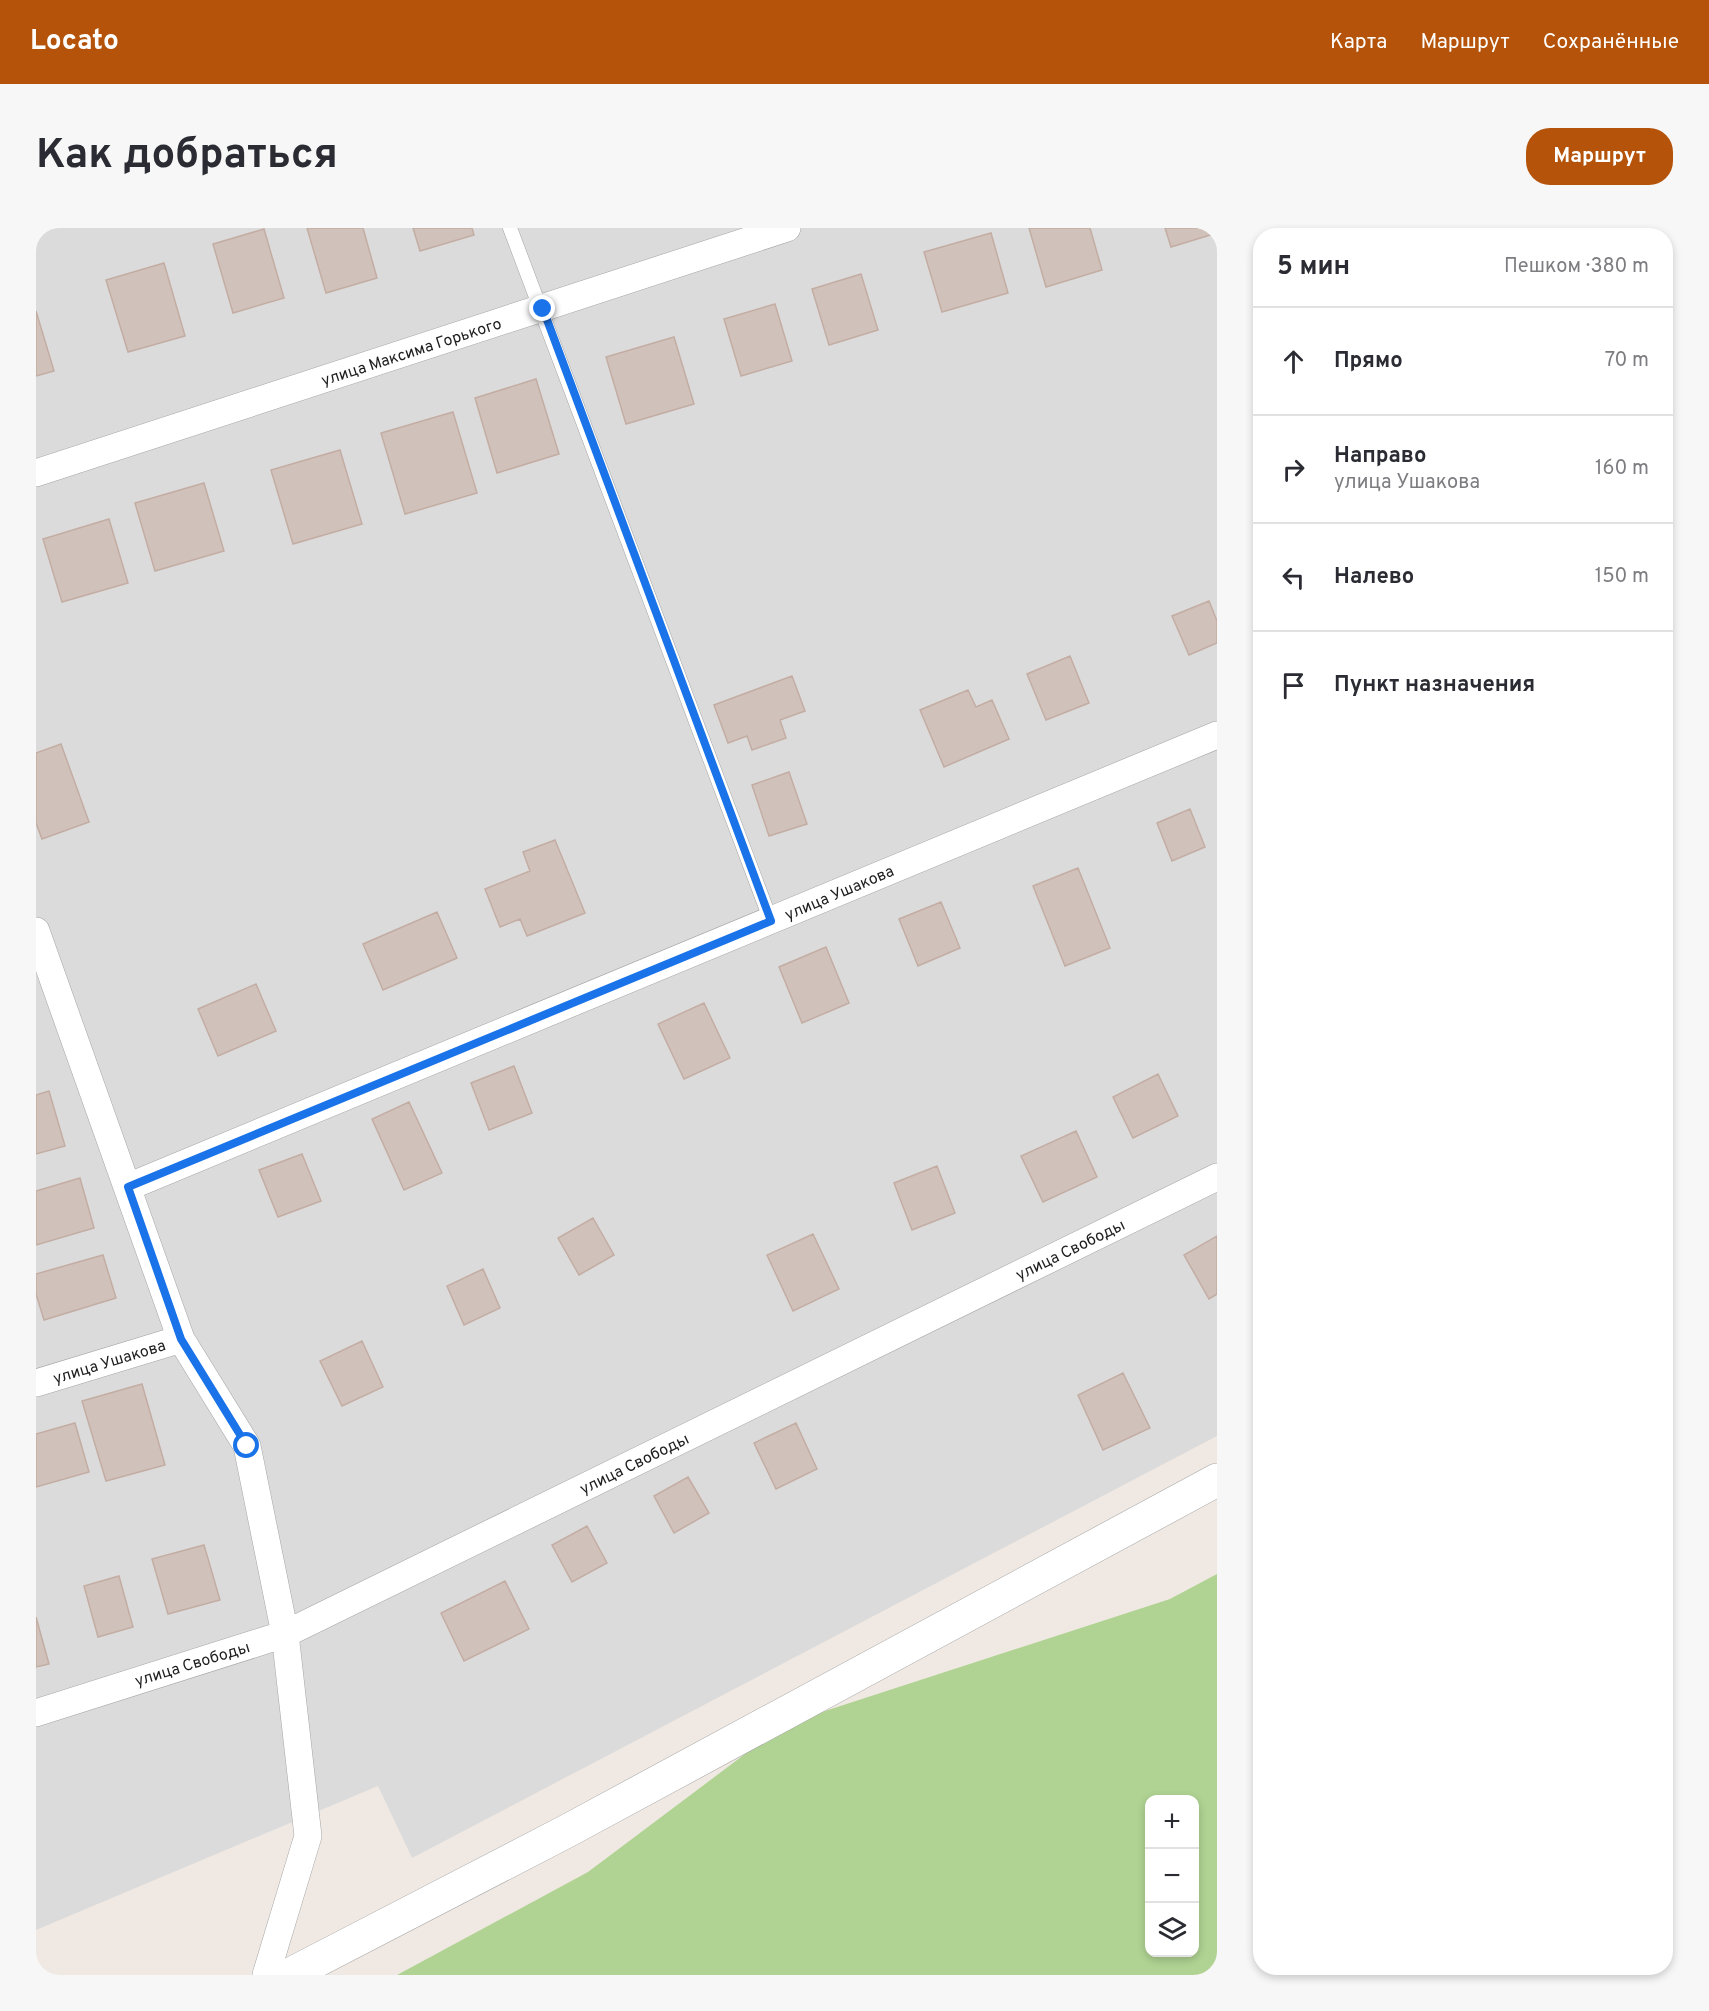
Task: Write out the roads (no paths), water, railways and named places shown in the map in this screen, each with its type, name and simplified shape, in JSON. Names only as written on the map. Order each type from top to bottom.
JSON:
[{"type":"street","name":"улица Максима Горького","points":[[36,473],[787,228]]},
{"type":"street","name":"улица Ушакова","points":[[128,1187],[1217,735]]},
{"type":"street","points":[[36,931],[181,1339],[247,1446],[285,1634],[308,1836],[266,1975]]},
{"type":"street","name":"улица Свободы","points":[[36,1713],[285,1634],[1217,1177]]},
{"type":"street","name":"улица Ушакова","points":[[36,1383],[181,1339]]},
{"type":"street","points":[[289,1975],[567,1831],[1217,1480]]},
{"type":"lane","points":[[510,228],[543,309],[771,921]]}]
